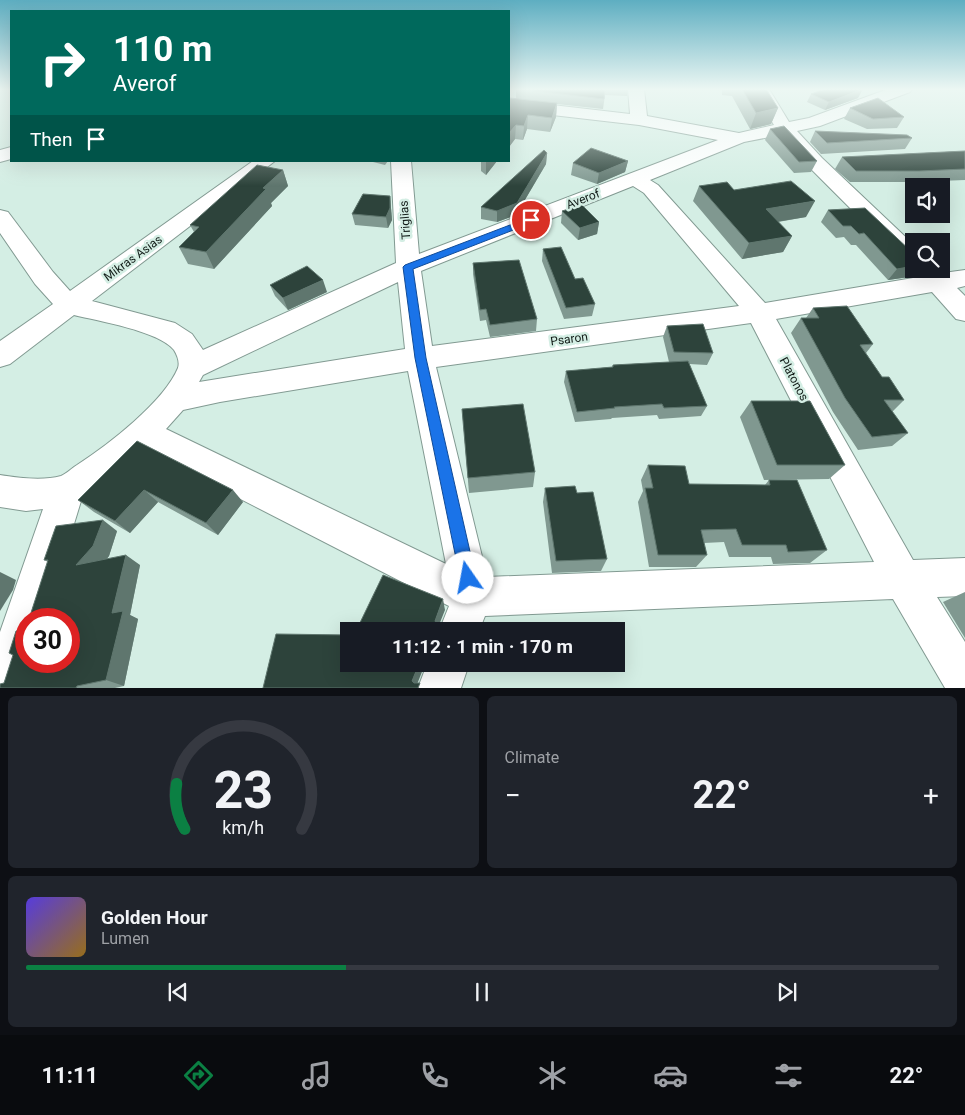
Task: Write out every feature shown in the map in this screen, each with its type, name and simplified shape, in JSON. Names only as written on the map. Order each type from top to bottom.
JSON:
[{"type":"street","points":[[646,121],[739,138]]},
{"type":"street","points":[[780,121],[785,129],[815,162],[905,250]]},
{"type":"street","name":"Averof","points":[[193,367],[408,267],[739,138],[816,121]]},
{"type":"street","points":[[815,162],[844,161]]},
{"type":"street","name":"Mikras Asias","points":[[0,356],[265,162]]},
{"type":"street","name":"Triglias","points":[[401,162],[408,267],[420,358],[472,597]]},
{"type":"street","name":"Platonos","points":[[636,179],[651,189],[759,313],[902,579],[965,681]]},
{"type":"street","points":[[0,218],[44,278],[68,306],[128,318],[165,330],[182,341],[191,354],[193,367],[174,400],[142,433],[109,462],[66,491],[26,495],[0,490]]},
{"type":"street","name":"Psaron","points":[[950,277],[965,278]]},
{"type":"street","name":"Psaron","points":[[174,400],[220,390],[420,358],[759,313],[916,278]]},
{"type":"street","points":[[933,278],[965,312]]},
{"type":"street","points":[[142,433],[472,597],[965,577]]},
{"type":"street","points":[[2,688],[66,491]]},
{"type":"street","points":[[462,622],[472,597]]},
{"type":"street","points":[[439,688],[445,672]]},
{"type":"building","points":[[510,121],[526,121],[524,126],[516,125],[510,132]]},
{"type":"building","points":[[784,126],[817,161],[799,162],[770,129]]},
{"type":"building","points":[[815,131],[907,135],[912,138],[827,143]]},
{"type":"building","points":[[591,148],[628,161],[599,173],[573,163]]},
{"type":"building","points":[[544,150],[547,153],[517,203],[497,211],[481,207]]},
{"type":"building","points":[[965,151],[965,169],[856,171],[842,157]]},
{"type":"building","points":[[257,165],[283,170],[263,188],[266,189],[206,252],[179,247],[199,227],[190,225]]},
{"type":"building","points":[[791,181],[815,201],[766,209],[792,236],[749,243],[699,186],[727,182],[734,190]]},
{"type":"building","points":[[363,194],[390,196],[390,208],[386,217],[352,214]]},
{"type":"building","points":[[582,205],[599,222],[580,228],[562,211]]},
{"type":"building","points":[[865,208],[905,246],[905,268],[897,269],[864,233],[859,234],[851,226],[843,226],[828,210]]},
{"type":"building","points":[[561,247],[575,279],[583,278],[595,304],[566,308],[543,249]]},
{"type":"building","points":[[519,260],[537,319],[490,325],[486,309],[480,310],[473,263]]},
{"type":"building","points":[[307,266],[323,280],[283,298],[270,285]]},
{"type":"building","points":[[847,306],[873,344],[860,345],[882,377],[889,377],[904,400],[884,400],[908,433],[872,437],[845,398],[801,318],[819,318],[813,308]]},
{"type":"building","points":[[703,324],[713,353],[674,352],[667,326]]},
{"type":"building","points":[[688,361],[707,406],[664,408],[662,404],[614,407],[577,412],[566,371],[613,367],[613,365]]},
{"type":"building","points":[[751,401],[810,401],[845,465],[777,465]]},
{"type":"building","points":[[523,404],[535,472],[468,478],[462,409]]},
{"type":"building","points":[[137,441],[233,490],[206,523],[144,490],[115,521],[78,500]]},
{"type":"building","points":[[648,465],[685,466],[689,484],[770,485],[769,480],[797,480],[827,550],[788,552],[786,545],[742,545],[736,529],[701,530],[707,555],[658,555],[645,488],[653,488]]},
{"type":"building","points":[[575,486],[577,493],[593,492],[607,559],[556,561],[545,488]]},
{"type":"building","points":[[103,520],[93,546],[76,565],[126,555],[112,613],[123,611],[106,680],[77,686],[76,688],[0,688],[0,684],[4,683],[13,655],[9,653],[15,634],[15,673],[80,673],[80,608],[33,608],[48,560],[44,560],[56,526]]},
{"type":"building","points":[[383,575],[443,599],[436,622],[360,622]]},
{"type":"building","points":[[276,634],[340,635],[340,672],[416,672],[412,681],[420,683],[418,688],[263,688]]},
{"type":"route","points":[[468,578],[420,358],[408,267],[531,220]]}]
